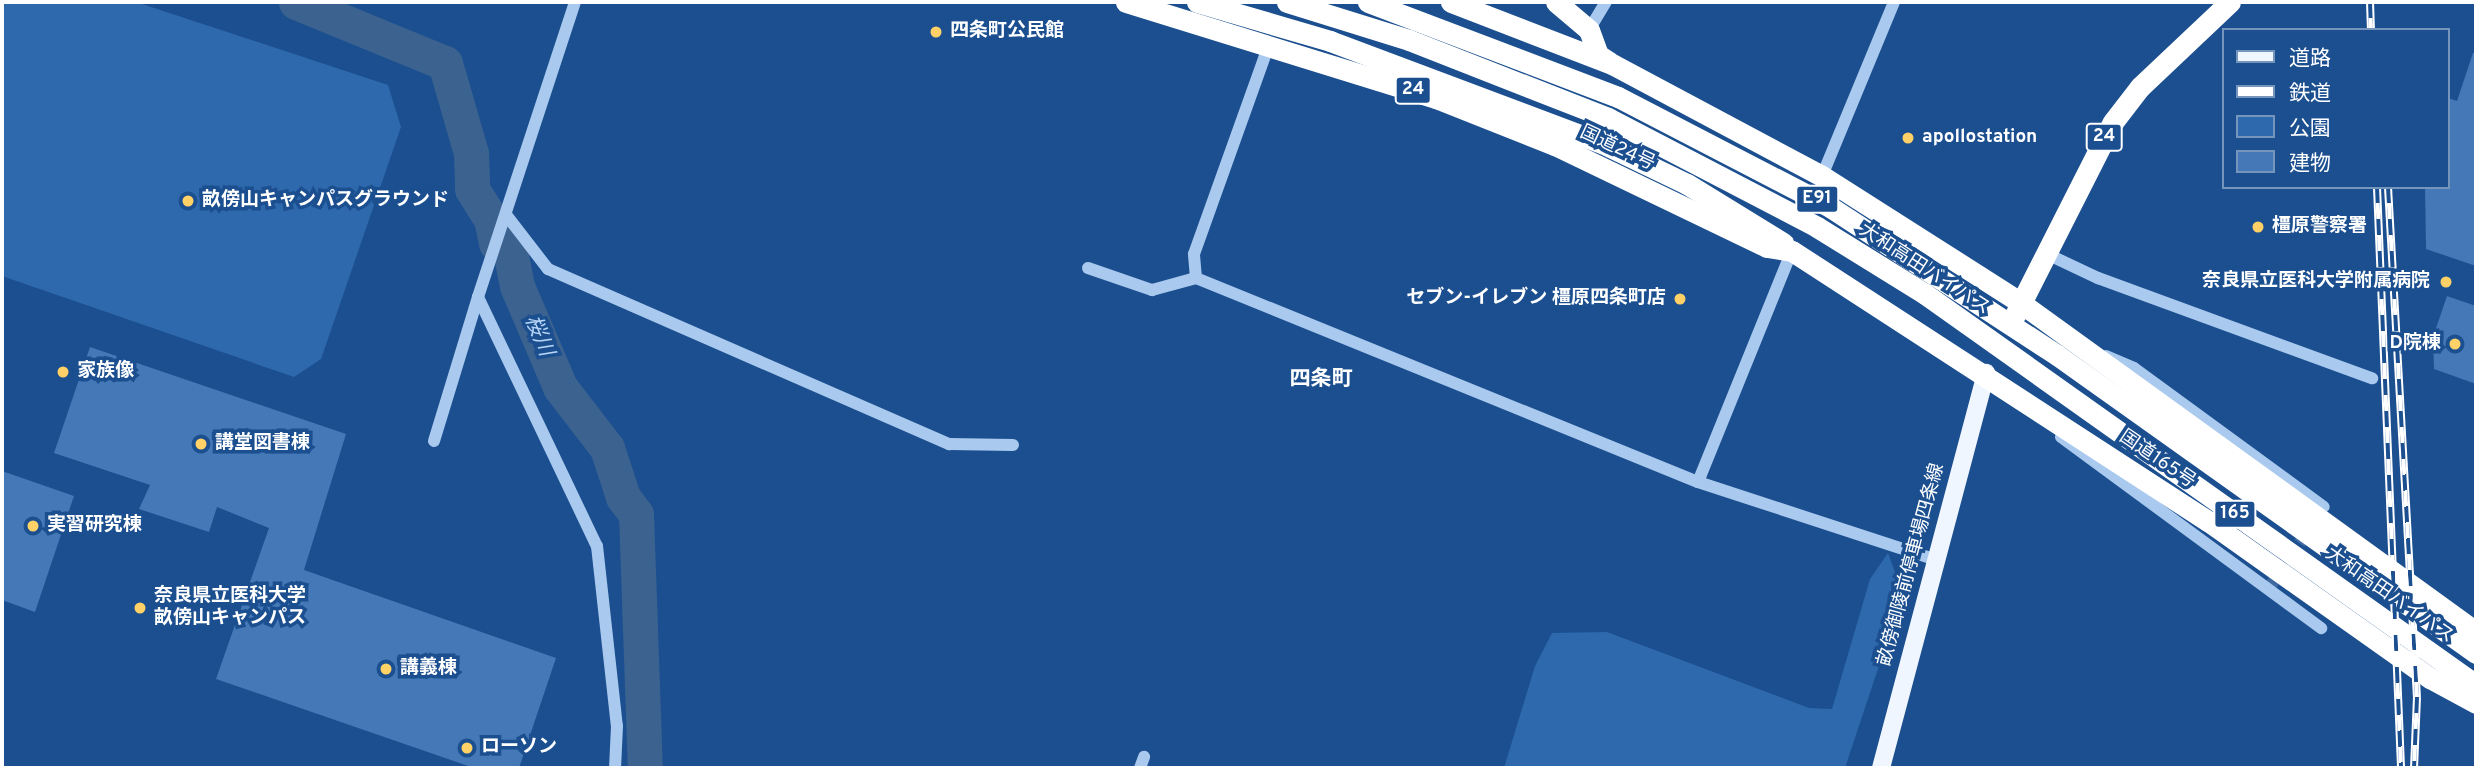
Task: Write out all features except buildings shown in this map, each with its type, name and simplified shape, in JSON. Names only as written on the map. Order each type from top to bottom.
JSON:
[{"type":"highway","name":"国道24号","points":[[1126,2],[1269,44],[1496,121],[1767,247],[1792,251],[1986,373]]},
{"type":"highway","points":[[1197,2],[1330,41],[1513,107],[1668,174],[1772,234],[1792,251],[1822,176]]},
{"type":"highway","points":[[1269,44],[1286,2]]},
{"type":"highway","name":"大和高田バイパス","points":[[1286,2],[1409,40],[1608,118],[1816,226],[1993,343],[2476,685]]},
{"type":"highway","name":"大和高田バイパス","points":[[1368,2],[1531,60],[1700,139],[1830,207],[2005,319],[2476,653]]},
{"type":"highway","points":[[1451,2],[1612,64]]},
{"type":"highway","points":[[1556,2],[1589,30],[1598,55],[1822,176],[2021,303]]},
{"type":"highway","name":"24","points":[[1986,373],[2113,122],[2140,87],[2230,2]]},
{"type":"highway","name":"165","points":[[2021,303],[2476,632]]},
{"type":"highway","name":"国道165号","points":[[1986,373],[2208,521],[2430,678],[2476,702]]},
{"type":"main road","name":"畝傍御陵前停車場四条線","points":[[1881,768],[1933,559],[1986,373]]},
{"type":"street","points":[[433,442],[575,2]]},
{"type":"street","points":[[1589,30],[1606,2]]},
{"type":"street","points":[[1822,176],[1894,2]]},
{"type":"street","points":[[1196,278],[1194,254],[1269,44]]},
{"type":"street","points":[[507,216],[548,269],[949,444],[1013,445]]},
{"type":"street","points":[[1698,482],[1792,251]]},
{"type":"street","points":[[2045,253],[2098,278],[2372,378]]},
{"type":"street","points":[[1088,268],[1152,290],[1196,278],[1698,482],[1933,559]]},
{"type":"street","points":[[478,298],[597,545],[618,726],[615,768]]},
{"type":"street","points":[[2080,345],[2134,368],[2324,507]]},
{"type":"street","points":[[1986,373],[2029,415],[2321,628]]},
{"type":"street","points":[[2459,608],[2476,620]]},
{"type":"green space","name":"畝傍山キャンパスグラウンド","points":[[2,2],[136,2],[388,85],[401,127],[321,359],[294,377],[2,276]]},
{"type":"green space","points":[[1888,553],[1903,594],[1845,768],[1504,768],[1535,666],[1552,633],[1607,632],[1809,708],[1832,709],[1870,579]]},
{"type":"waterway","name":"桜川","points":[[296,2],[445,63],[471,153],[472,189],[491,219],[496,243],[509,245],[517,286],[560,387],[607,448],[623,497],[636,514],[645,768]]},
{"type":"tunnel","points":[[2269,588],[2310,528]]},
{"type":"railway","points":[[2370,2],[2371,28]]},
{"type":"railway","points":[[2377,189],[2401,768]]},
{"type":"railway","points":[[2388,189],[2417,697],[2414,768]]},
{"type":"place","name":"四条町公民館","points":[[936,32]]},
{"type":"place","name":"apollostation","points":[[1908,138]]},
{"type":"place","name":"畝傍山キャンパスグラウンド","points":[[188,201]]},
{"type":"place","name":"橿原警察署","points":[[2258,227]]},
{"type":"place","name":"奈良県立医科大学附属病院","points":[[2446,282]]},
{"type":"place","name":"セブン-イレブン 橿原四条町店","points":[[1680,299]]},
{"type":"place","name":"D院棟","points":[[2455,344]]},
{"type":"place","name":"家族像","points":[[63,372]]},
{"type":"place","name":"講堂図書棟","points":[[201,444]]},
{"type":"place","name":"実習研究棟","points":[[33,526]]},
{"type":"place","name":"奈良県立医科大学 畝傍山キャンパス","points":[[140,608]]},
{"type":"place","name":"講義棟","points":[[386,669]]},
{"type":"place","name":"ローソン","points":[[467,748]]},
{"type":"district","name":"四条町","points":[[1321,380]]}]
